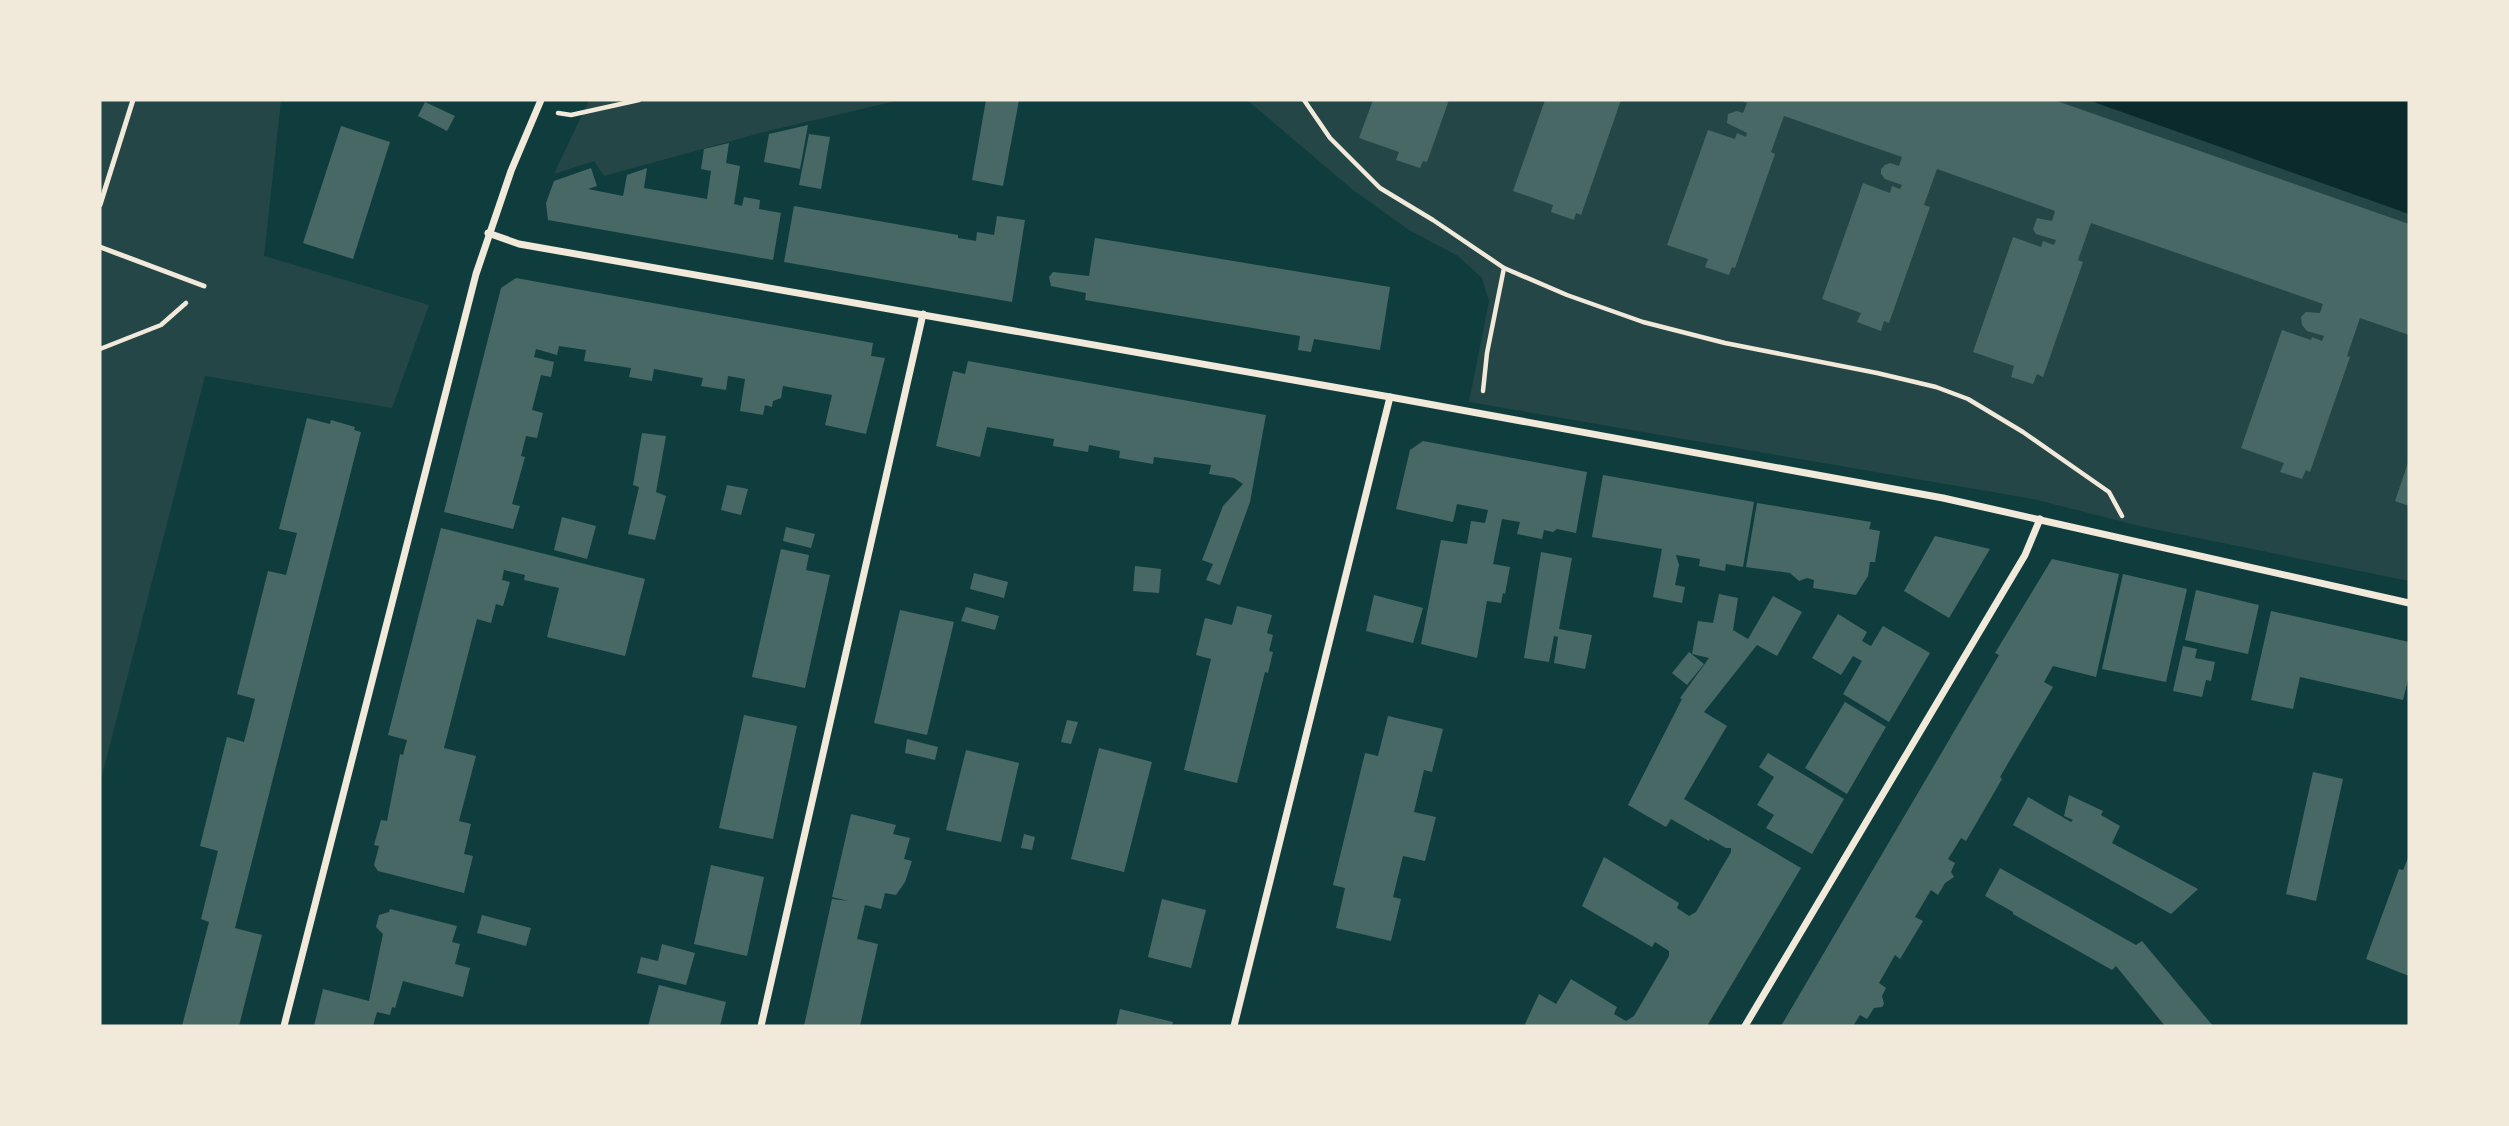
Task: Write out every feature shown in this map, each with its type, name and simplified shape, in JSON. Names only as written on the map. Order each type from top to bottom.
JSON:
[{"type":"street","points":[[284,1026],[448,380],[488,233],[541,100]]},
{"type":"street","points":[[488,233],[519,244],[1390,397],[1943,498],[2409,603]]},
{"type":"street","points":[[761,1026],[923,314]]},
{"type":"street","points":[[1234,1026],[1390,397]]},
{"type":"street","points":[[1745,1026],[2025,555],[2040,519]]},
{"type":"lane","points":[[100,205],[133,100]]},
{"type":"lane","points":[[100,247],[204,286]]},
{"type":"path","points":[[536,109],[571,115],[639,100]]},
{"type":"path","points":[[1304,100],[1330,138],[1380,188],[1504,268],[1567,295],[1643,322],[1725,343],[1877,373],[1936,387],[1968,399],[2024,432],[2109,492],[2136,542]]},
{"type":"path","points":[[1481,414],[1487,353],[1504,268]]},
{"type":"path","points":[[100,349],[161,325],[204,286]]},
{"type":"shaded area","points":[[100,100],[281,100],[264,256],[429,305],[392,408],[205,376],[100,783]]},
{"type":"shaded area","points":[[589,100],[900,100],[768,131],[604,176],[594,161],[554,174]]},
{"type":"shaded area","points":[[1247,100],[2409,100],[2409,581],[2144,527],[2033,499],[1469,402],[1489,301],[1482,278],[1458,256],[1409,230],[1353,190]]},
{"type":"shaded area","points":[[2088,100],[2409,100],[2409,214]]},
{"type":"building","points":[[986,100],[1019,100],[1003,186],[972,180]]},
{"type":"building","points":[[1373,100],[1449,100],[1427,162],[1423,161],[1420,168],[1396,160],[1399,152],[1359,138]]},
{"type":"building","points":[[1545,100],[1621,100],[1581,215],[1576,213],[1574,220],[1551,212],[1553,205],[1513,191]]},
{"type":"building","points":[[1740,100],[2054,100],[2409,224],[2409,335],[2360,318],[2347,356],[2350,357],[2310,472],[2306,470],[2302,479],[2280,472],[2284,463],[2241,448],[2282,330],[2322,341],[2324,336],[2307,331],[2302,325],[2301,317],[2306,312],[2320,313],[2323,304],[2091,223],[2078,260],[2083,262],[2043,377],[2037,374],[2033,384],[2011,377],[2014,366],[1973,352],[2013,237],[2041,247],[2043,241],[2054,245],[2056,240],[2036,234],[2033,229],[2037,218],[2052,221],[2055,211],[1937,169],[1924,205],[1930,207],[1889,323],[1884,321],[1881,331],[1857,322],[1861,313],[1822,299],[1863,183],[1890,193],[1892,186],[1900,189],[1902,185],[1885,179],[1881,169],[1890,163],[1899,166],[1902,157],[1784,116],[1771,152],[1775,154],[1735,268],[1732,267],[1729,275],[1705,267],[1708,259],[1667,245],[1708,130],[1735,139],[1737,133],[1746,137],[1747,133],[1727,123],[1728,114],[1737,111],[1743,113],[1747,103]]},
{"type":"building","points":[[425,102],[455,116],[447,131],[418,116]]},
{"type":"building","points":[[808,125],[800,169],[764,162],[769,134]]},
{"type":"building","points":[[341,126],[390,142],[353,259],[303,243]]},
{"type":"building","points":[[809,134],[830,137],[821,189],[799,185]]},
{"type":"building","points":[[729,143],[726,163],[740,166],[734,204],[742,206],[744,197],[760,200],[759,209],[781,213],[773,260],[548,220],[546,203],[554,181],[591,168],[597,186],[588,189],[623,196],[627,175],[647,168],[644,188],[707,199],[711,171],[701,169],[704,149]]},
{"type":"building","points":[[794,206],[958,235],[958,238],[976,241],[977,232],[994,235],[997,216],[1025,220],[1012,302],[784,262]]},
{"type":"building","points":[[1095,238],[1390,287],[1380,350],[1314,339],[1311,352],[1298,350],[1300,336],[1085,300],[1086,293],[1051,286],[1049,277],[1053,272],[1089,276]]},
{"type":"building","points":[[516,278],[873,343],[871,356],[885,358],[866,434],[825,425],[832,395],[783,386],[781,398],[773,401],[772,407],[765,405],[763,415],[740,411],[745,379],[728,376],[726,390],[701,386],[703,378],[654,369],[652,381],[629,377],[631,368],[584,361],[586,350],[559,346],[557,355],[536,349],[534,357],[554,362],[551,377],[541,375],[532,410],[543,413],[537,438],[526,436],[521,456],[525,457],[512,504],[520,506],[513,529],[444,512],[501,288]]},
{"type":"building","points":[[968,361],[1266,415],[1250,502],[1220,585],[1206,580],[1213,564],[1202,560],[1223,506],[1243,484],[1234,478],[1209,474],[1211,465],[1154,457],[1153,464],[1119,458],[1120,451],[1089,445],[1088,452],[1053,446],[1054,439],[987,427],[980,457],[936,446],[953,371],[965,374]]},
{"type":"building","points":[[307,418],[330,424],[331,420],[355,427],[354,430],[361,432],[235,928],[262,935],[239,1026],[182,1026],[209,922],[201,919],[218,851],[200,846],[227,737],[244,742],[255,699],[237,694],[268,571],[286,575],[297,533],[279,529]]},
{"type":"building","points":[[642,433],[666,436],[656,492],[666,496],[655,540],[628,534],[639,487],[633,485]]},
{"type":"building","points":[[1423,441],[1587,472],[1576,533],[1557,529],[1553,532],[1544,530],[1542,539],[1517,534],[1520,522],[1502,519],[1493,564],[1510,567],[1501,603],[1487,601],[1477,658],[1421,644],[1441,540],[1467,544],[1471,521],[1485,523],[1488,510],[1457,504],[1453,522],[1396,509],[1410,450]]},
{"type":"building","points":[[2409,460],[2409,506],[2395,501]]},
{"type":"building","points":[[1603,475],[1754,502],[1743,567],[1726,564],[1725,571],[1699,566],[1700,559],[1676,555],[1679,565],[1675,585],[1685,587],[1682,603],[1653,597],[1662,549],[1592,537]]},
{"type":"building","points":[[727,485],[748,489],[741,515],[721,510]]},
{"type":"building","points":[[1757,503],[1871,522],[1869,529],[1880,531],[1875,562],[1870,562],[1868,576],[1856,595],[1813,588],[1814,580],[1807,578],[1799,581],[1790,573],[1746,567]]},
{"type":"building","points":[[562,517],[596,526],[587,559],[554,550]]},
{"type":"building","points":[[786,527],[815,534],[811,548],[783,541]]},
{"type":"building","points":[[441,528],[645,579],[625,656],[547,637],[559,588],[524,580],[525,575],[504,570],[502,580],[510,582],[503,606],[496,604],[491,623],[477,619],[444,748],[476,756],[459,821],[471,824],[464,854],[473,856],[464,893],[378,871],[374,865],[379,846],[374,845],[381,820],[387,821],[400,754],[403,755],[407,740],[388,735]]},
{"type":"building","points":[[1935,536],[1990,549],[1949,618],[1904,591]]},
{"type":"building","points":[[781,549],[809,555],[806,570],[830,575],[805,688],[752,677]]},
{"type":"building","points":[[1541,552],[1572,558],[1559,629],[1592,635],[1585,669],[1554,663],[1558,637],[1554,636],[1549,662],[1524,658]]},
{"type":"building","points":[[2052,559],[2119,574],[2096,677],[2053,666],[2044,682],[2053,687],[1966,841],[1961,838],[1948,859],[1955,863],[1951,872],[1954,877],[1945,883],[1938,895],[1931,890],[1915,917],[1923,921],[1900,959],[1895,955],[1879,983],[1886,988],[1882,996],[1882,1007],[1874,1008],[1867,1019],[1860,1015],[1853,1026],[1781,1026],[1999,655],[1995,653]]},
{"type":"building","points":[[1135,566],[1161,569],[1159,593],[1133,591]]},
{"type":"building","points":[[974,573],[1008,582],[1004,598],[970,589]]},
{"type":"building","points":[[2123,574],[2187,589],[2166,682],[2102,669]]},
{"type":"building","points":[[2196,590],[2259,605],[2248,654],[2185,640]]},
{"type":"building","points":[[1719,594],[1738,598],[1733,630],[1748,639],[1773,596],[1802,612],[1777,656],[1757,645],[1704,712],[1727,726],[1684,799],[1801,868],[1707,1026],[1528,1026],[1525,1024],[1539,994],[1556,1004],[1571,979],[1617,1007],[1614,1014],[1626,1021],[1634,1016],[1669,956],[1669,951],[1655,942],[1652,947],[1582,906],[1604,857],[1679,903],[1677,908],[1689,916],[1696,912],[1731,852],[1731,848],[1710,839],[1709,841],[1671,819],[1666,827],[1628,805],[1682,699],[1680,698],[1709,658],[1692,654],[1698,621],[1713,623]]},
{"type":"building","points":[[1374,595],[1423,608],[1413,643],[1366,631]]},
{"type":"building","points":[[1237,606],[1272,615],[1267,633],[1273,635],[1269,651],[1273,652],[1268,673],[1265,672],[1237,783],[1184,770],[1211,659],[1196,655],[1205,618],[1232,625]]},
{"type":"building","points":[[966,607],[999,616],[995,630],[961,621]]},
{"type":"building","points":[[900,610],[954,622],[927,735],[874,723]]},
{"type":"building","points":[[2271,611],[2409,642],[2409,676],[2403,700],[2300,677],[2293,709],[2251,700]]},
{"type":"building","points":[[1838,614],[1867,632],[1862,641],[1871,646],[1883,626],[1930,653],[1889,722],[1843,694],[1862,661],[1853,656],[1841,675],[1812,658]]},
{"type":"building","points":[[2183,646],[2197,649],[2195,658],[2215,662],[2211,681],[2206,680],[2202,697],[2173,691]]},
{"type":"building","points":[[1689,652],[1704,664],[1687,685],[1672,673]]},
{"type":"building","points":[[1845,702],[1886,727],[1847,794],[1805,768]]},
{"type":"building","points":[[744,715],[797,726],[773,839],[719,828]]},
{"type":"building","points":[[1388,716],[1443,729],[1432,772],[1424,770],[1414,812],[1436,817],[1425,861],[1403,856],[1393,897],[1401,899],[1391,941],[1336,928],[1345,888],[1333,885],[1365,753],[1378,756]]},
{"type":"building","points":[[1067,720],[1078,722],[1071,744],[1061,742]]},
{"type":"building","points":[[907,739],[938,747],[935,760],[905,753]]},
{"type":"building","points":[[1099,748],[1152,762],[1124,872],[1071,859]]},
{"type":"building","points":[[966,750],[1019,763],[1001,842],[946,830]]},
{"type":"building","points":[[1768,753],[1844,799],[1812,854],[1766,828],[1774,815],[1757,805],[1774,777],[1759,767]]},
{"type":"building","points":[[2313,772],[2343,779],[2316,901],[2286,894]]},
{"type":"building","points":[[2069,795],[2103,811],[2101,815],[2120,826],[2112,843],[2198,889],[2171,914],[2013,825],[2028,797],[2071,822],[2073,820],[2064,816]]},
{"type":"building","points":[[851,814],[896,825],[893,834],[910,838],[904,859],[912,861],[905,882],[896,895],[885,893],[881,909],[865,905],[857,939],[878,944],[860,1026],[804,1026],[832,899],[849,901],[832,897]]},
{"type":"building","points":[[1024,834],[1035,837],[1032,850],[1021,848]]},
{"type":"building","points":[[2409,856],[2409,976],[2366,959],[2399,869],[2403,870]]},
{"type":"building","points":[[711,865],[764,877],[747,956],[694,944]]},
{"type":"building","points":[[2000,868],[2136,945],[2142,941],[2213,1026],[2165,1026],[2116,966],[2112,970],[1985,896]]},
{"type":"building","points":[[1162,899],[1206,910],[1191,968],[1148,957]]},
{"type":"building","points":[[390,909],[457,926],[452,942],[460,944],[455,964],[470,968],[463,997],[403,981],[395,1008],[392,1007],[390,1015],[377,1012],[373,1026],[314,1026],[323,989],[369,1001],[383,934],[376,927],[379,915],[389,912]]},
{"type":"building","points":[[482,915],[531,928],[526,946],[477,933]]},
{"type":"building","points":[[662,944],[695,953],[686,985],[637,973],[641,957],[658,961]]},
{"type":"building","points":[[659,985],[726,1002],[720,1026],[648,1026]]},
{"type":"building","points":[[1120,1009],[1173,1022],[1172,1026],[1116,1026]]}]
